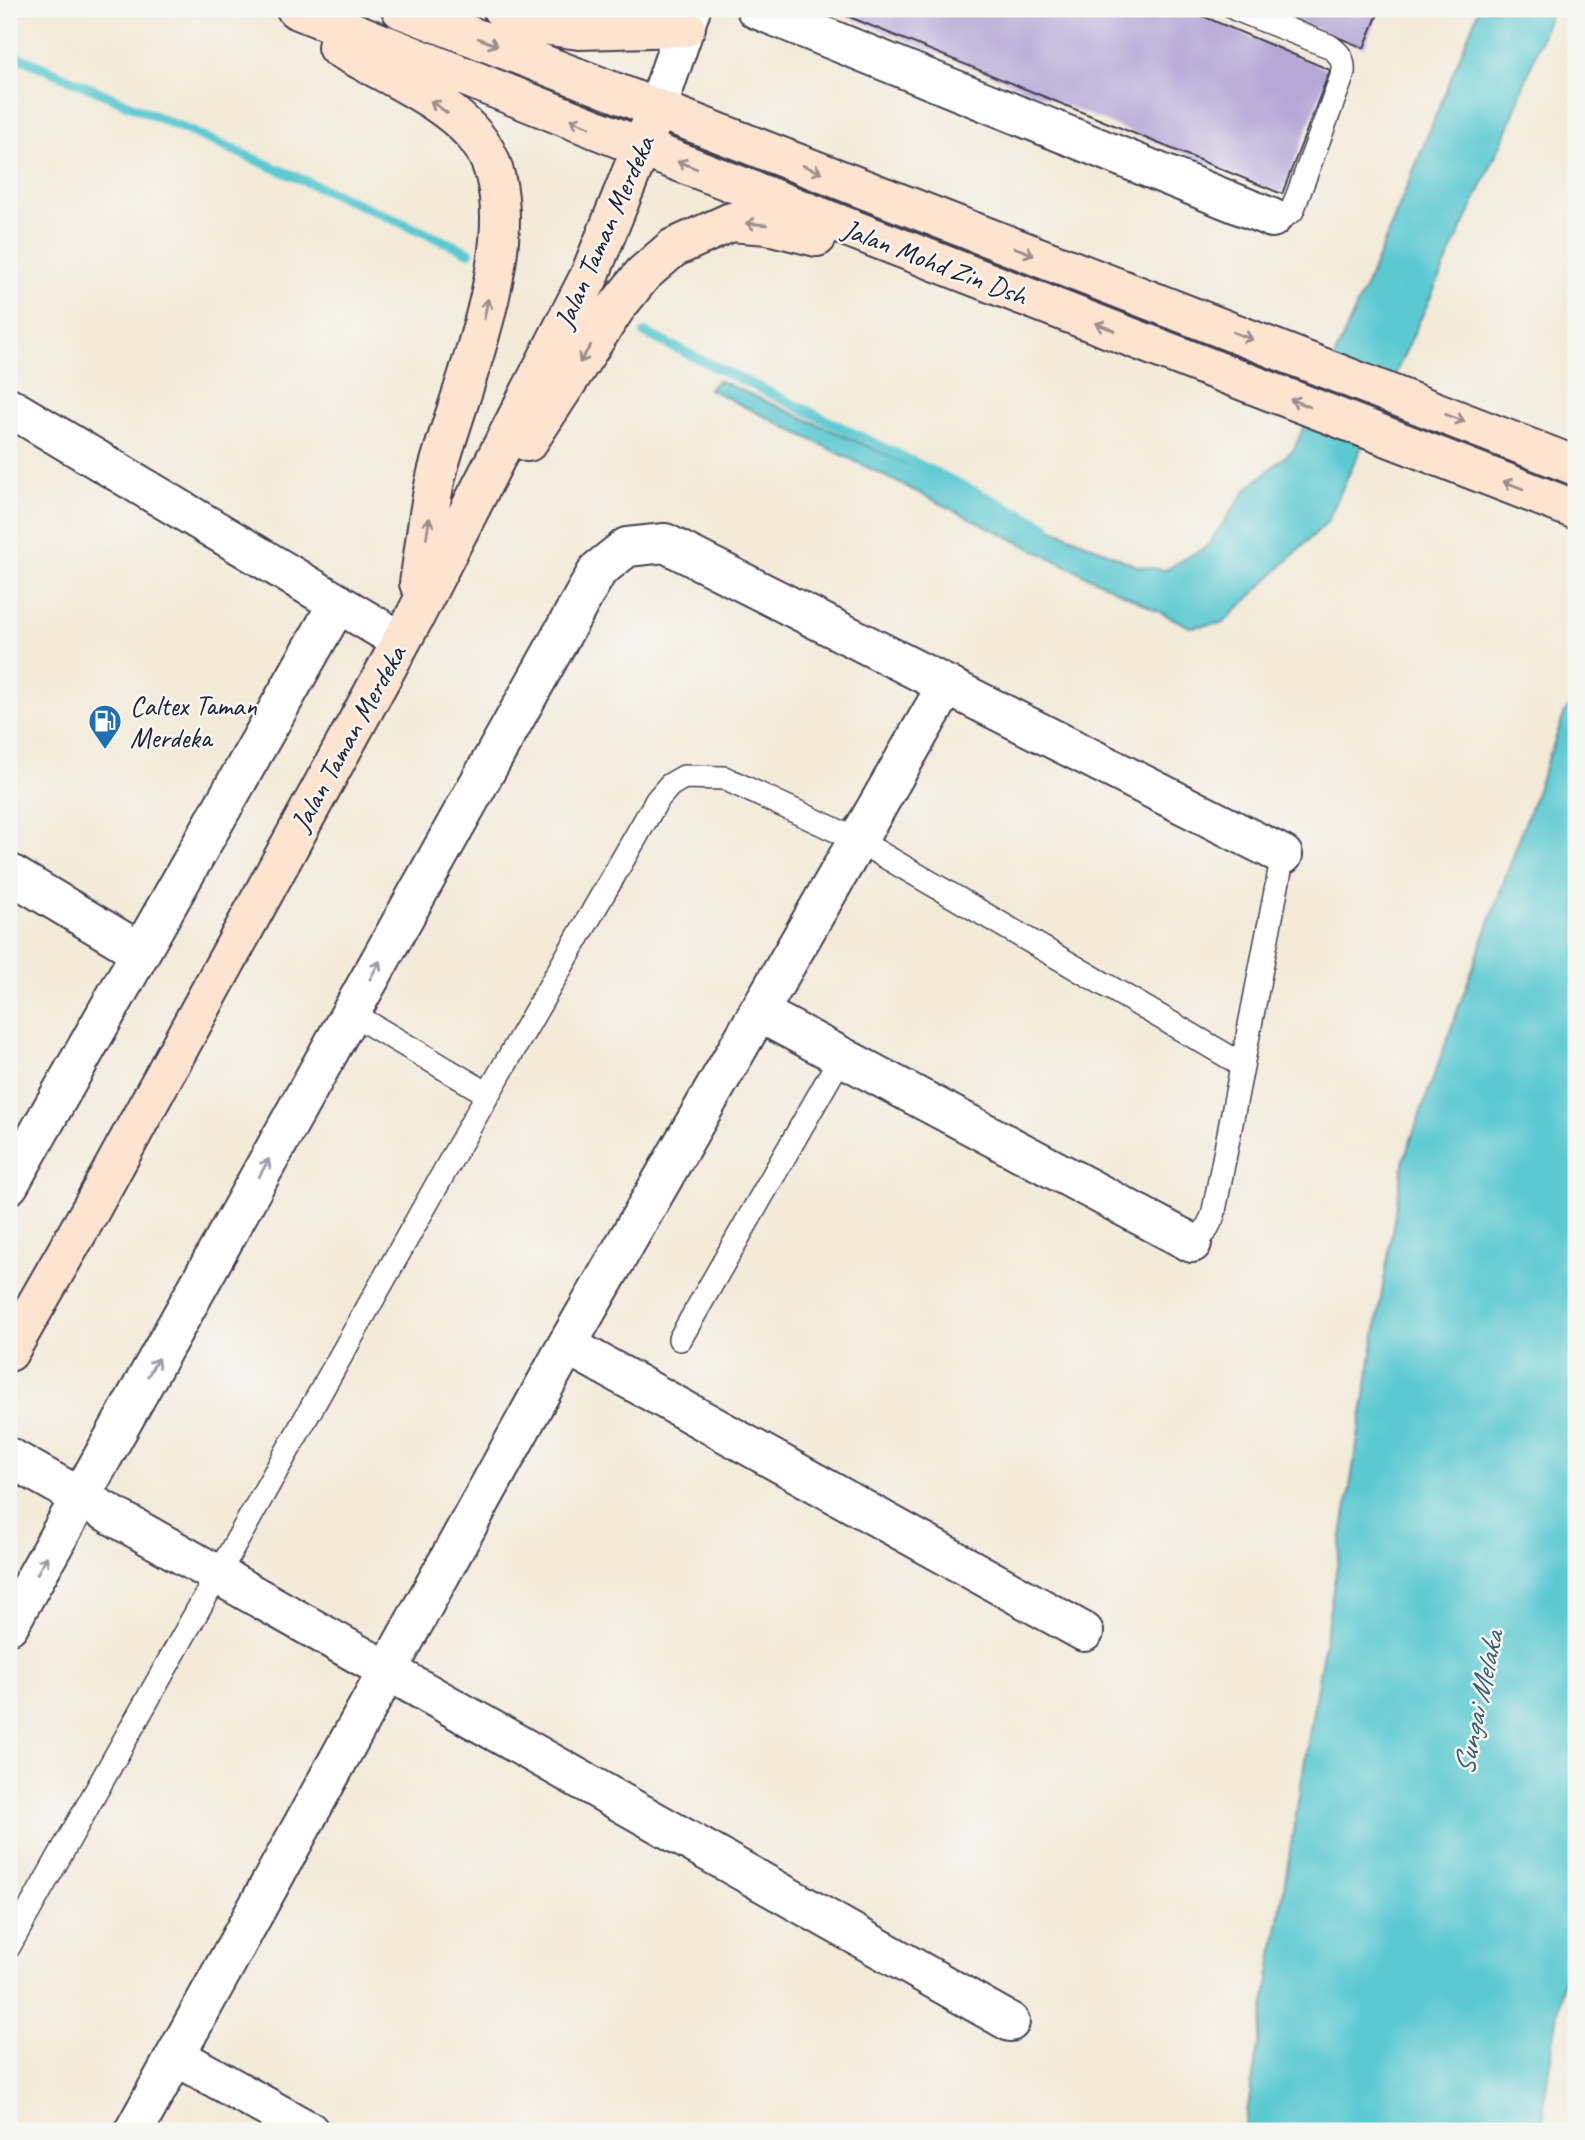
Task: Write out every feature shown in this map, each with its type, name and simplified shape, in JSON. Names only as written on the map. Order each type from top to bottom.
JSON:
[{"type":"main road","points":[[270,9],[425,97],[466,125],[480,142],[499,180],[502,220],[480,338],[437,474],[407,630]]},
{"type":"main road","name":"Jalan Mohd Zin Dsh","points":[[296,9],[643,148],[1576,510]]},
{"type":"main road","name":"Jalan Mohd Zin Dsh","points":[[401,9],[1576,466]]},
{"type":"main road","points":[[502,9],[550,26],[579,30],[688,18]]},
{"type":"main road","name":"Jalan Taman Merdeka","points":[[9,1352],[91,1209],[407,630],[589,277],[657,109]]},
{"type":"main road","points":[[407,630],[615,309],[643,274],[673,247],[731,222],[768,225],[966,273]]},
{"type":"street","points":[[756,9],[1272,218]]},
{"type":"street","points":[[657,109],[688,18]]},
{"type":"street","points":[[9,407],[338,603],[407,630]]},
{"type":"street","points":[[9,1625],[598,570],[627,547],[665,543],[1283,855]]},
{"type":"street","points":[[9,1185],[338,603]]},
{"type":"street","points":[[134,2131],[567,1345],[947,685]]},
{"type":"street","points":[[9,873],[141,952]]},
{"type":"street","points":[[758,1012],[1192,1243]]},
{"type":"street","points":[[567,1345],[1084,1632]]},
{"type":"street","points":[[9,1457],[1010,2022]]},
{"type":"street","points":[[176,2056],[309,2131]]},
{"type":"lane","points":[[1236,9],[1329,46],[1339,52],[1344,62],[1343,74],[1292,211],[1281,218],[1272,218]]},
{"type":"lane","points":[[9,1946],[488,1094],[657,800],[670,785],[684,777],[724,778],[858,840],[1241,1063]]},
{"type":"lane","points":[[1192,1243],[1205,1232],[1213,1216],[1283,855]]},
{"type":"lane","points":[[351,1013],[488,1094]]},
{"type":"lane","points":[[680,1339],[841,1057]]},
{"type":"water","points":[[1479,9],[1552,9],[1506,133],[1327,522],[1223,623],[1190,627],[709,389],[718,380],[1137,566],[1165,570],[1207,546],[1248,488],[1294,449],[1378,258]]},
{"type":"water","name":"Sungai Melaka","points":[[1576,698],[1576,1902],[1544,2100],[1544,2131],[1244,2131],[1404,1159],[1565,712]]},
{"type":"building","points":[[830,9],[1186,9],[1330,70],[1282,194]]},
{"type":"building","points":[[1269,9],[1380,9],[1364,48]]},
{"type":"waterway","points":[[9,53],[469,252]]},
{"type":"waterway","points":[[645,333],[1046,526]]},
{"type":"place","name":"Caltex Taman Merdeka","points":[[105,751]]}]
